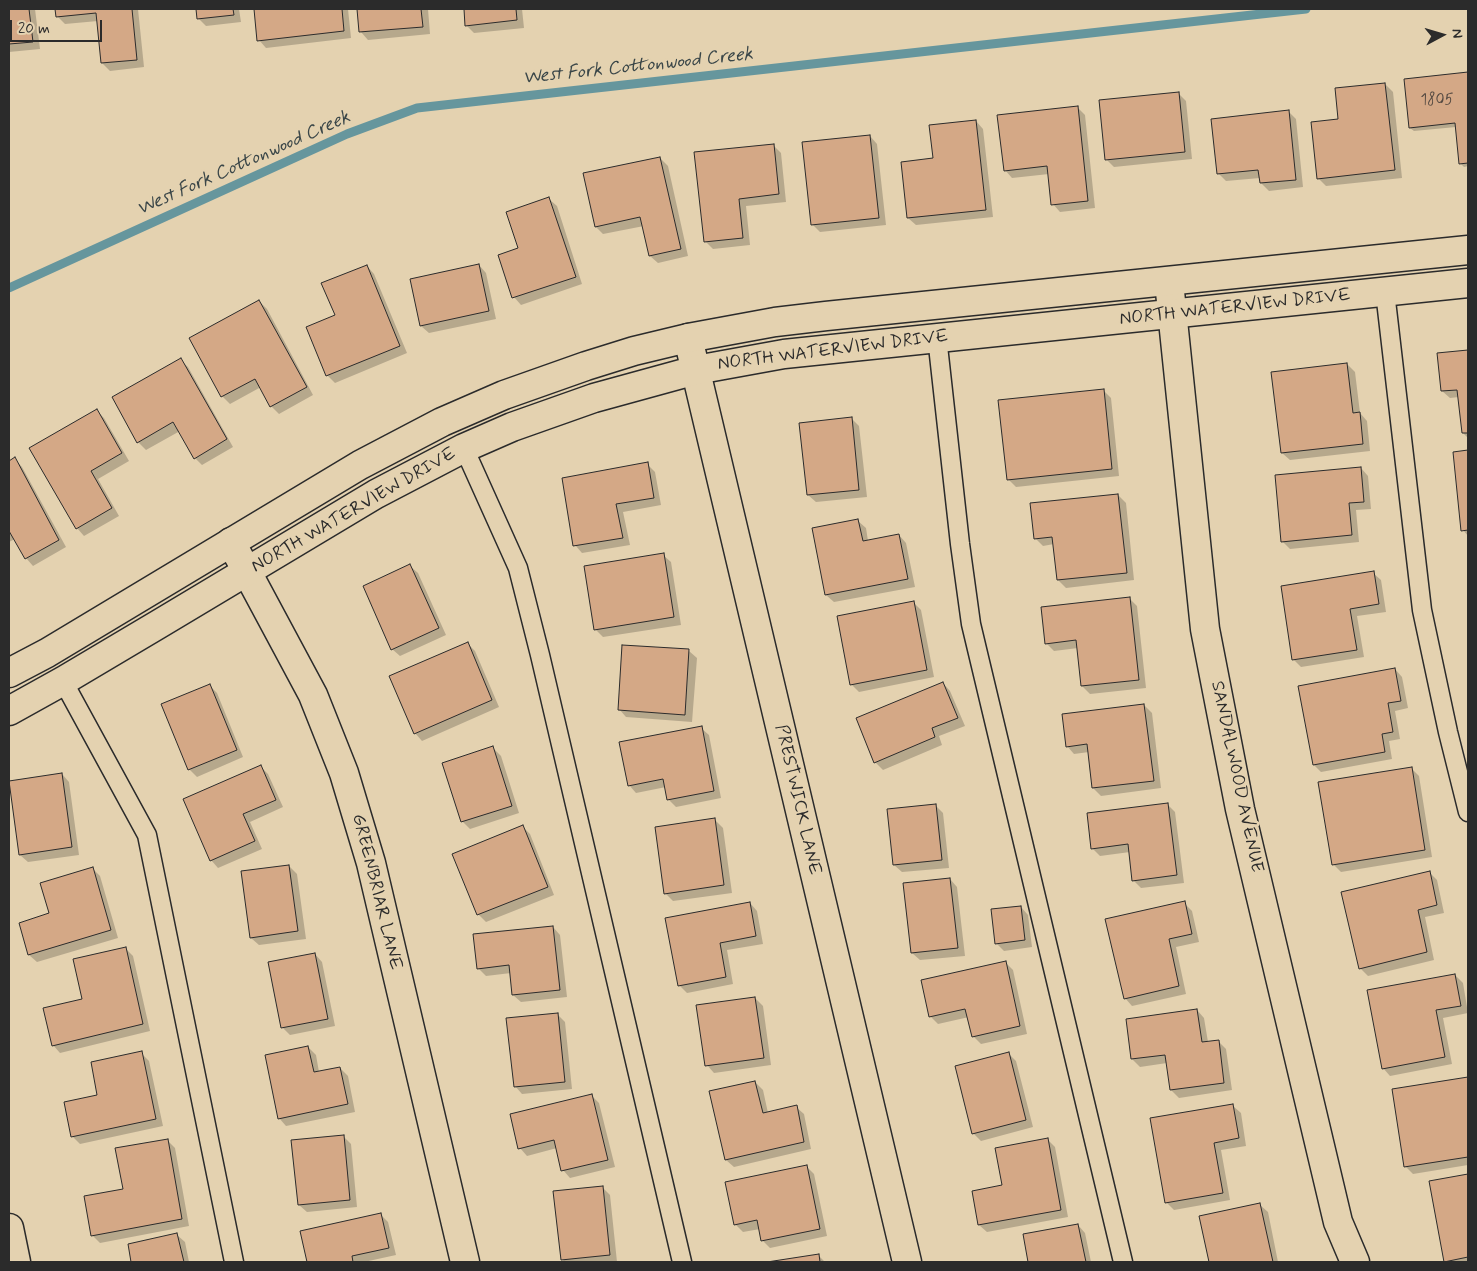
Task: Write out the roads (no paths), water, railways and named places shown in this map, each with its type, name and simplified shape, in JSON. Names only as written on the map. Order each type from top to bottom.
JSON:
[{"type":"street","name":"NORTH WATERVIEW DRIVE","points":[[9,673],[47,653],[360,465],[442,422],[504,395],[586,366],[634,352],[688,338],[775,322],[1468,250]]},
{"type":"street","name":"SANDALWOOD AVENUE","points":[[1169,282],[1203,610],[1209,648],[1240,809],[1338,1222],[1355,1262]]},
{"type":"street","name":"NORTH WATERVIEW DRIVE","points":[[9,711],[63,681],[376,494],[464,448],[512,427],[594,398],[696,370],[784,354],[1468,284]]},
{"type":"street","name":"PRESTWICK LANE","points":[[688,338],[906,1262]]},
{"type":"street","name":"GREENBRIAR LANE","points":[[231,542],[313,695],[344,773],[371,863],[465,1262]]},
{"type":"street","points":[[9,1228],[16,1262]]},
{"type":"lane","points":[[1385,292],[1422,610],[1448,732],[1468,812]]},
{"type":"lane","points":[[937,337],[960,544],[971,624],[1123,1262]]},
{"type":"lane","points":[[464,448],[518,568],[682,1262]]},
{"type":"lane","points":[[63,681],[147,835],[234,1262]]},
{"type":"waterway","name":"West Fork Cottonwood Creek","points":[[9,288],[347,134],[417,108],[1306,9]]}]
